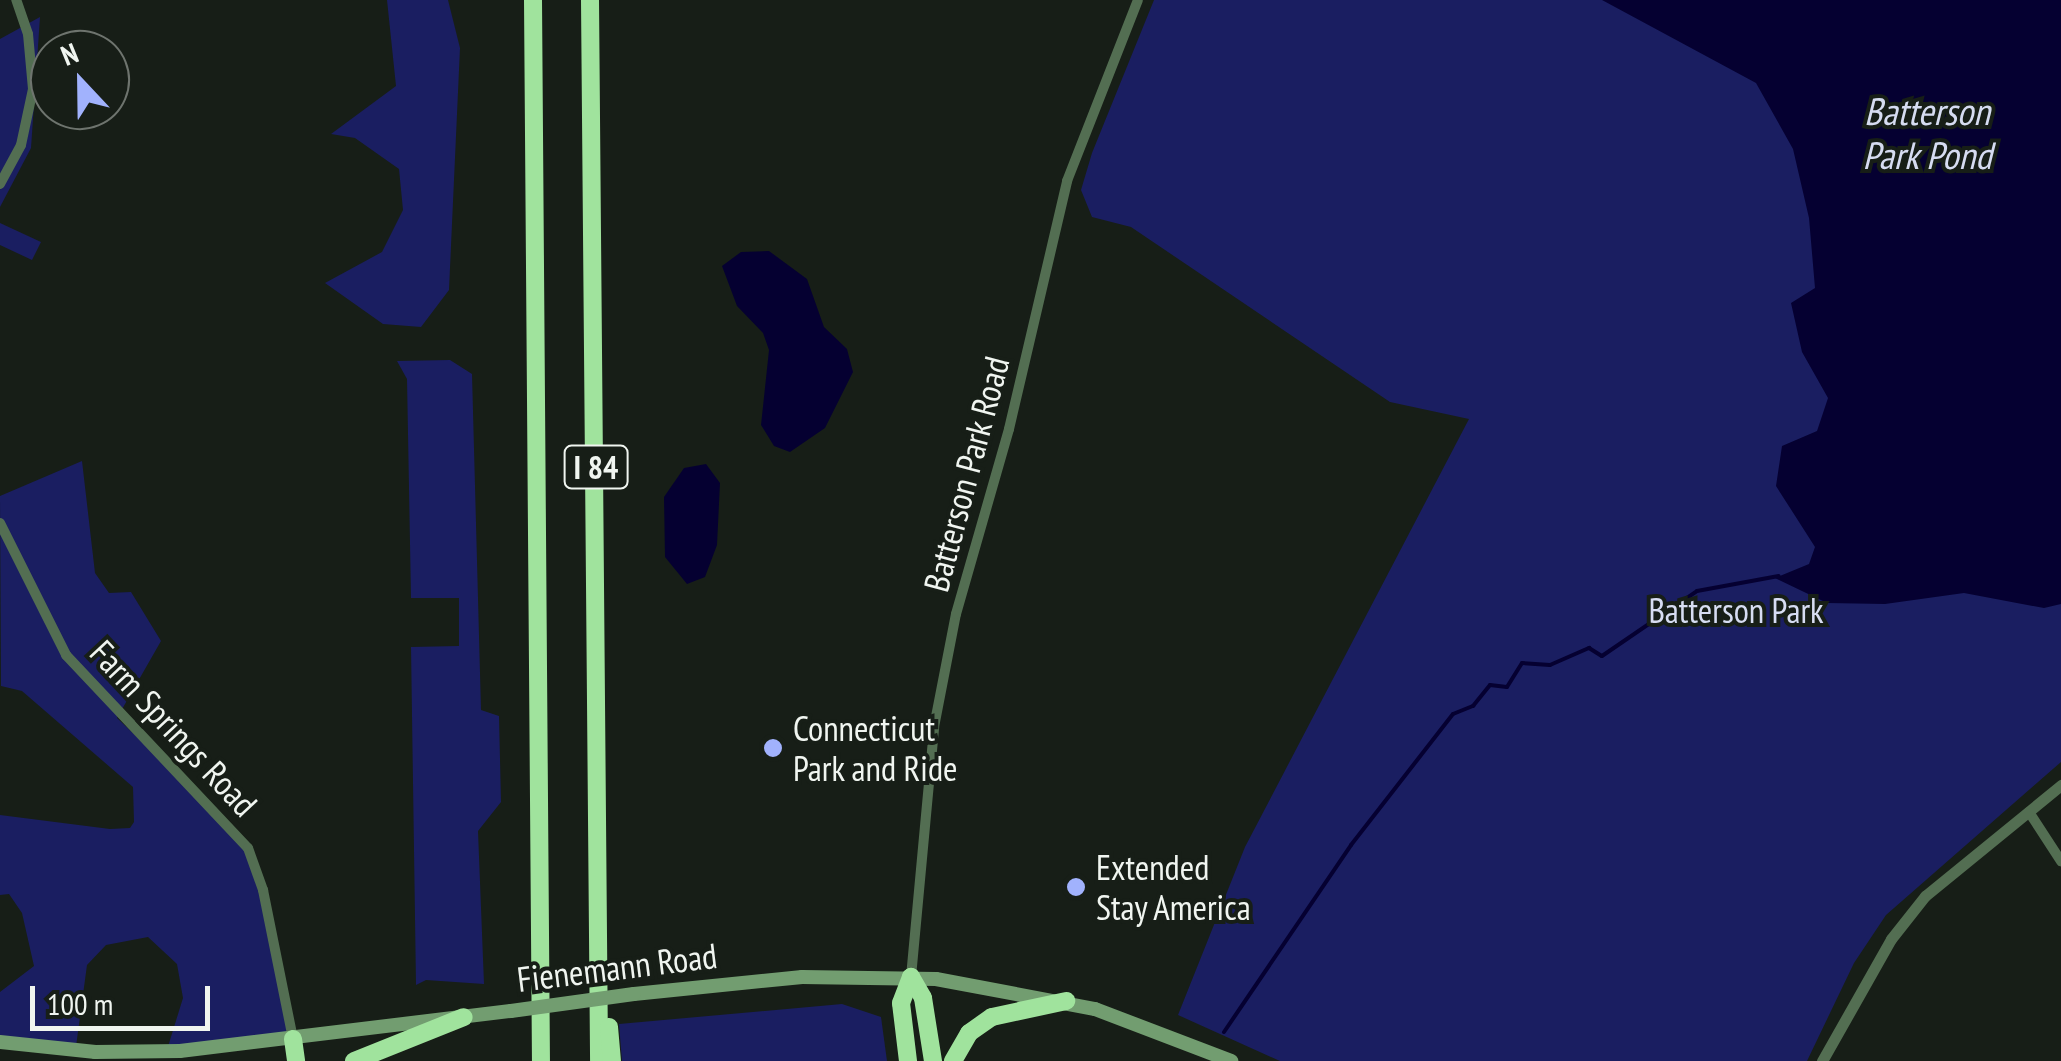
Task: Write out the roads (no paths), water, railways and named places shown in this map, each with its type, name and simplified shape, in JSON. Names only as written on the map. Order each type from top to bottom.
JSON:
[{"type":"highway","name":"I 84","points":[[533,0],[541,1061]]},
{"type":"highway","name":"I 84","points":[[590,0],[598,1061]]},
{"type":"highway","points":[[597,934],[612,1061]]},
{"type":"highway","points":[[908,1061],[900,1003],[911,977]]},
{"type":"highway","points":[[911,977],[923,998],[933,1061]]},
{"type":"highway","points":[[953,1061],[969,1033],[992,1017],[1066,1002]]},
{"type":"highway","points":[[354,1061],[464,1017]]},
{"type":"highway","points":[[293,1039],[296,1061]]},
{"type":"main road","name":"Fienemann Road","points":[[0,1042],[142,1053],[293,1039],[634,994],[789,978],[911,977],[1066,1002],[1231,1061]]},
{"type":"street","points":[[0,184],[21,145],[33,89],[28,34],[16,0]]},
{"type":"street","name":"Batterson Park Road","points":[[911,977],[934,727],[956,614],[1009,429],[1067,181],[1138,0]]},
{"type":"street","name":"Farm Springs Road","points":[[0,524],[44,620],[82,676],[220,812],[248,848],[264,890],[293,1039]]},
{"type":"street","points":[[1822,1061],[1890,938],[1925,896],[2061,785]]},
{"type":"street","points":[[2028,812],[2061,861]]},
{"type":"water","name":"Batterson Park Pond","points":[[1602,0],[2061,0],[2061,604],[2044,608],[1964,593],[1885,604],[1827,603],[1775,578],[1809,564],[1815,547],[1776,486],[1782,446],[1817,431],[1828,398],[1802,352],[1791,303],[1815,288],[1809,218],[1793,149],[1756,83]]},
{"type":"water","points":[[769,251],[807,279],[824,327],[847,349],[853,372],[825,428],[790,452],[774,446],[761,425],[769,350],[763,333],[737,306],[722,266],[741,252]]},
{"type":"water","points":[[706,464],[720,483],[717,545],[705,577],[687,584],[665,557],[664,497],[684,468]]},
{"type":"waterway","points":[[1224,1032],[1351,845],[1453,714],[1473,706],[1490,685],[1507,687],[1522,663],[1550,665],[1589,648],[1602,656],[1697,591],[1779,576]]},
{"type":"place","name":"Connecticut Park and Ride","points":[[773,748]]},
{"type":"place","name":"Extended Stay America","points":[[1076,887]]},
{"type":"park label","name":"Batterson Park","points":[[1736,610]]}]
